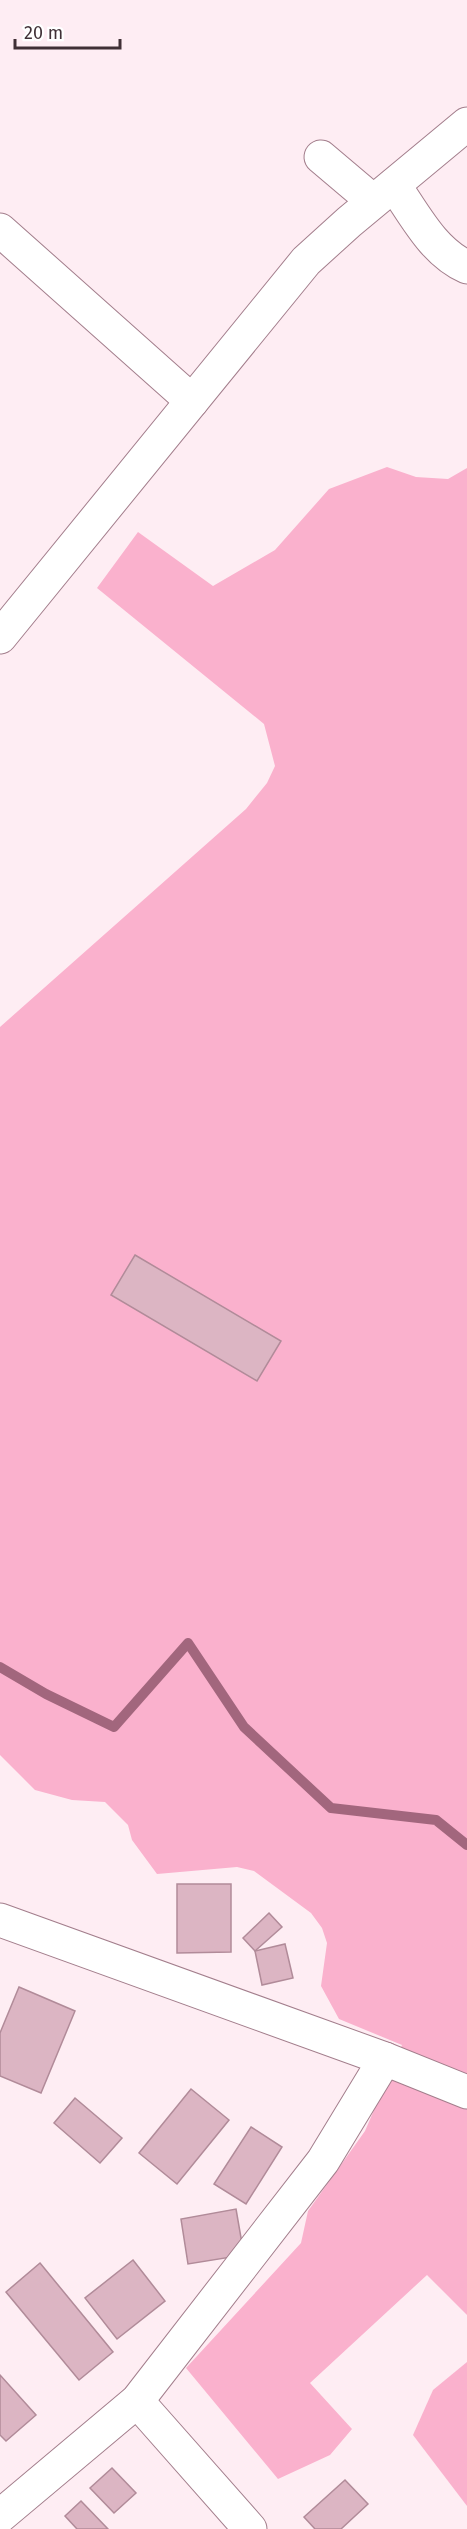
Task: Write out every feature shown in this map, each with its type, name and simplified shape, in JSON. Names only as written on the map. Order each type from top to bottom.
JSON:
[{"type":"street","points":[[0,637],[306,261],[467,124]]},
{"type":"street","points":[[321,157],[384,193],[439,249],[455,262],[467,267]]},
{"type":"street","points":[[0,230],[192,401]]},
{"type":"street","points":[[0,1920],[385,2059],[467,2092]]},
{"type":"street","points":[[0,2516],[137,2401],[323,2161],[385,2059]]},
{"type":"street","points":[[137,2401],[250,2529]]},
{"type":"shaded area","points":[[387,467],[416,477],[448,479],[467,468],[467,2315],[427,2275],[310,2383],[352,2429],[330,2455],[278,2479],[186,2368],[301,2243],[308,2211],[365,2131],[402,2045],[339,2019],[321,1986],[327,1943],[322,1928],[311,1913],[254,1871],[237,1867],[157,1874],[132,1840],[128,1825],[105,1802],[72,1800],[35,1790],[0,1755],[0,1027],[246,809],[267,783],[275,766],[264,724],[97,588],[138,532],[213,586],[275,550],[329,489]]},
{"type":"shaded area","points":[[467,2362],[467,2506],[413,2435],[433,2390]]},
{"type":"building","points":[[135,1255],[281,1341],[257,1381],[111,1295]]},
{"type":"building","points":[[177,1884],[231,1884],[231,1952],[177,1953]]},
{"type":"building","points":[[269,1913],[282,1927],[255,1951],[243,1938]]},
{"type":"building","points":[[285,1944],[293,1978],[262,1985],[255,1951]]},
{"type":"building","points":[[19,1987],[75,2011],[41,2093],[0,2076],[0,2033]]},
{"type":"building","points":[[191,2089],[229,2120],[177,2184],[139,2153]]},
{"type":"building","points":[[75,2098],[122,2138],[100,2163],[54,2123]]},
{"type":"building","points":[[251,2127],[282,2147],[246,2204],[214,2184]]},
{"type":"building","points":[[236,2209],[244,2255],[188,2264],[181,2219]]},
{"type":"building","points":[[133,2260],[165,2301],[117,2339],[85,2298]]},
{"type":"building","points":[[40,2263],[113,2352],[79,2380],[6,2292]]},
{"type":"building","points":[[0,2375],[36,2415],[6,2441],[0,2435]]},
{"type":"building","points":[[112,2468],[136,2493],[114,2513],[90,2488]]},
{"type":"building","points":[[345,2480],[368,2504],[341,2529],[315,2529],[304,2517]]},
{"type":"building","points":[[81,2501],[108,2529],[77,2529],[65,2516]]},
{"type":"waterway","points":[[0,1667],[46,1694],[114,1727],[188,1643],[244,1727],[331,1808],[436,1820],[467,1845]]}]
